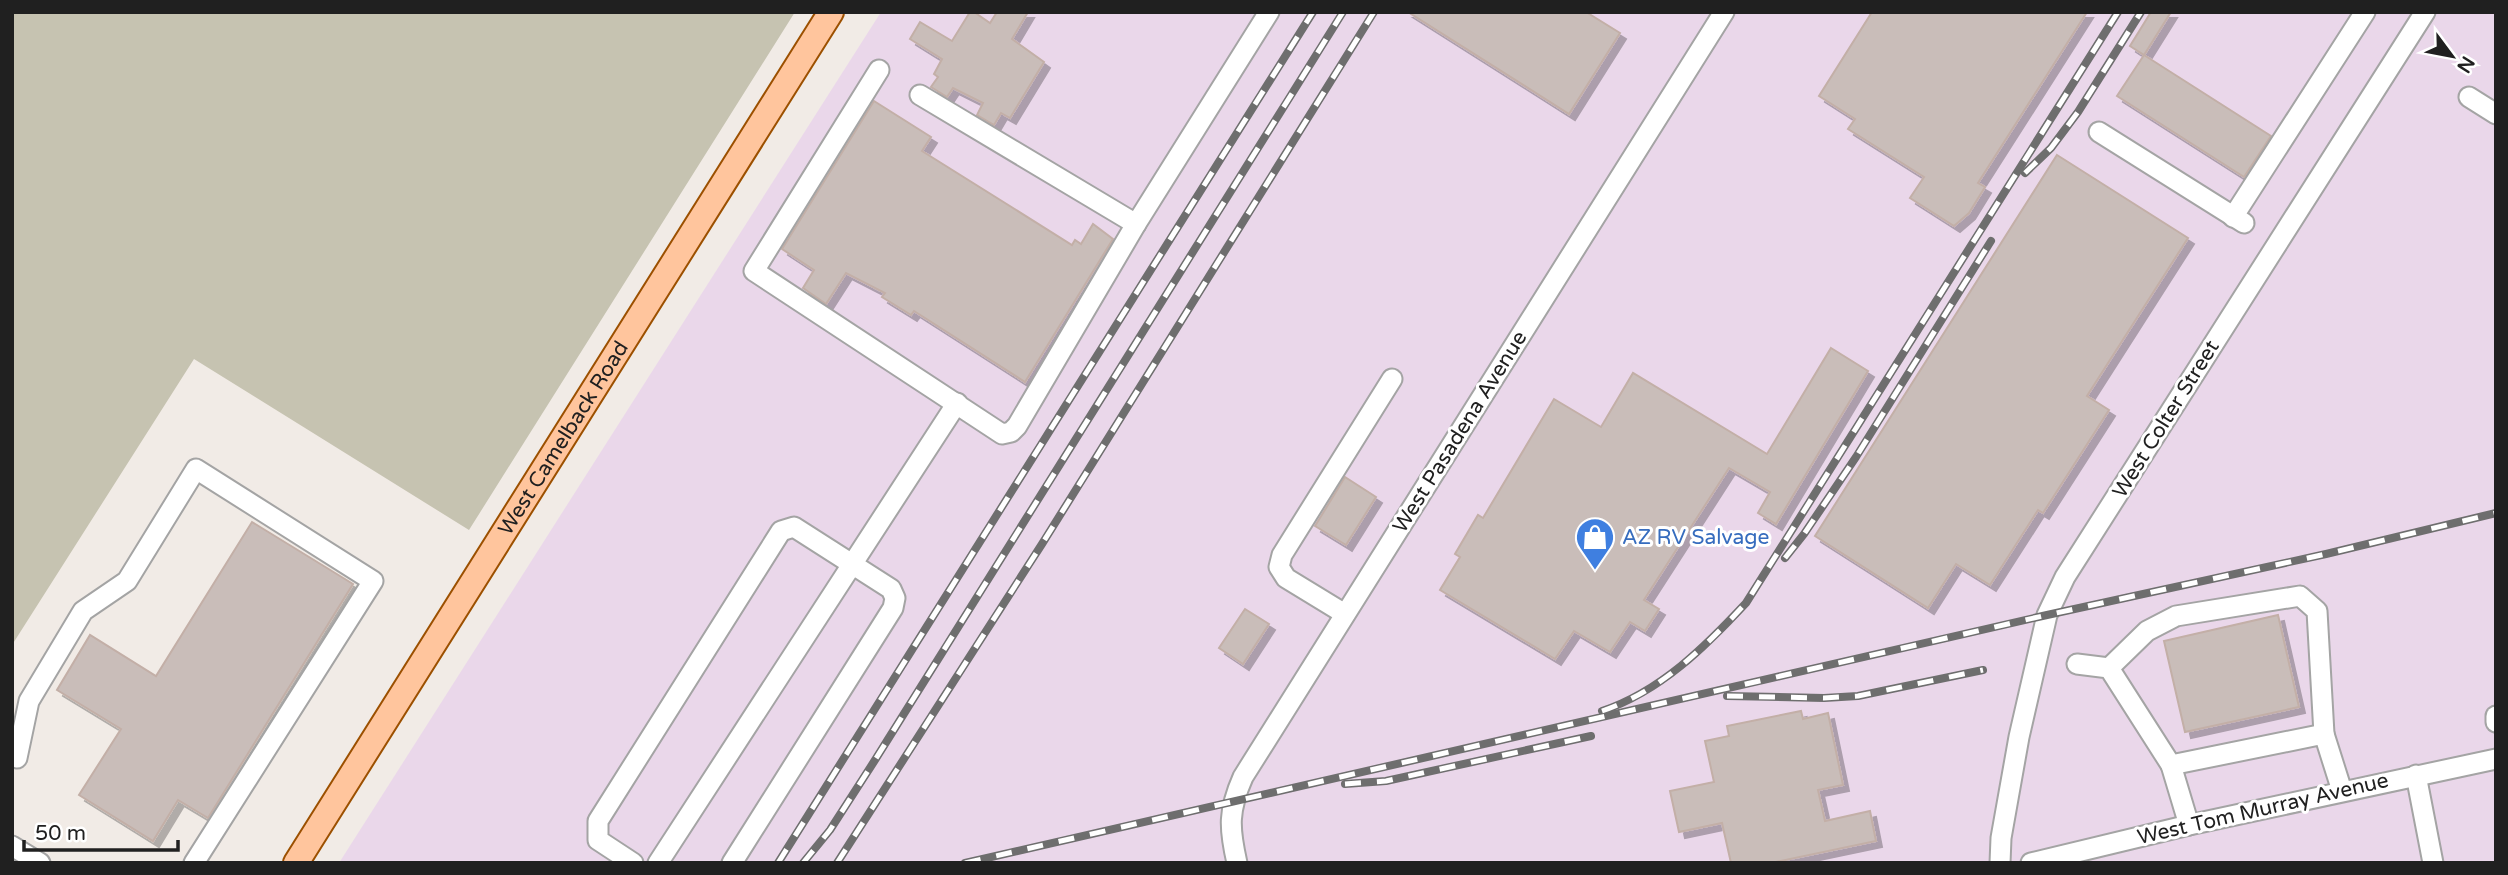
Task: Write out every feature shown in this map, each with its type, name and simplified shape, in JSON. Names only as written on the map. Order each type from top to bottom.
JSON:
[{"type":"main road","name":"West Camelback Road","points":[[296,863],[831,12]]},
{"type":"street","points":[[879,70],[754,271],[1002,434],[1012,432],[1017,426],[1136,223],[1269,12]]},
{"type":"street","name":"West Pasadena Avenue","points":[[1237,863],[1231,834],[1233,800],[1254,760],[1724,12]]},
{"type":"street","points":[[2099,132],[2239,221],[2365,12]]},
{"type":"street","name":"West Colter Street","points":[[2000,863],[2001,838],[2022,724],[2047,615],[2065,577],[2425,12]]},
{"type":"street","points":[[919,95],[1136,223]]},
{"type":"street","points":[[2469,97],[2496,114]]},
{"type":"street","points":[[1345,614],[1286,578],[1279,567],[1282,555],[1392,379]]},
{"type":"street","points":[[658,863],[957,403]]},
{"type":"street","points":[[18,758],[29,701],[83,611],[127,581],[196,469],[373,581],[194,863]]},
{"type":"street","points":[[633,863],[598,840],[598,821],[781,531],[794,527],[891,589],[895,598],[893,608],[732,863]]},
{"type":"street","points":[[2109,668],[2147,631],[2176,616],[2300,596],[2316,611],[2324,734],[2342,791]]},
{"type":"street","points":[[2077,664],[2109,668]]},
{"type":"street","points":[[2109,668],[2171,765],[2189,825]]},
{"type":"street","points":[[2496,716],[2496,722]]},
{"type":"street","points":[[2171,765],[2324,734]]},
{"type":"street","name":"West Tom Murray Avenue","points":[[2031,863],[2189,825],[2496,759]]},
{"type":"street","points":[[2416,775],[2433,863]]},
{"type":"street","points":[[12,846],[40,863]]},
{"type":"shaded area","points":[[12,12],[795,12],[469,530],[194,359],[12,645]]},
{"type":"shaded area","points":[[881,12],[2496,12],[2496,863],[339,863]]},
{"type":"building","points":[[970,12],[990,23],[997,12],[1028,12],[1012,39],[1044,62],[1010,118],[1001,113],[994,125],[977,115],[983,103],[953,88],[947,97],[931,87],[938,77],[934,74],[942,59],[910,39],[920,22],[952,41]]},
{"type":"building","points":[[1408,12],[1586,12],[1620,33],[1569,114]]},
{"type":"building","points":[[1872,12],[2087,12],[1978,183],[1985,187],[1969,213],[1954,226],[1910,198],[1924,177],[1848,129],[1855,119],[1819,96]]},
{"type":"building","points":[[2151,12],[2171,12],[2144,55],[2130,46]]},
{"type":"building","points":[[2144,55],[2271,136],[2244,177],[2117,96]]},
{"type":"building","points":[[874,101],[931,137],[922,151],[1072,245],[1075,240],[1081,244],[1093,224],[1113,239],[1025,382],[914,311],[911,315],[882,297],[885,293],[846,273],[826,304],[803,288],[814,270],[782,249]]},
{"type":"building","points":[[2057,155],[2188,238],[2087,396],[2109,410],[2043,513],[2038,510],[1990,585],[1956,564],[1928,608],[1815,536]]},
{"type":"building","points":[[1831,348],[1868,371],[1776,524],[1758,513],[1770,492],[1729,468],[1644,600],[1659,609],[1645,631],[1630,622],[1610,652],[1574,631],[1555,659],[1440,590],[1460,557],[1455,554],[1478,515],[1483,518],[1554,399],[1601,427],[1633,373],[1767,454]]},
{"type":"building","points":[[1345,477],[1376,497],[1346,545],[1315,526]]},
{"type":"building","points":[[252,522],[353,584],[208,818],[178,800],[153,841],[79,795],[121,729],[57,690],[90,635],[156,676]]},
{"type":"building","points":[[1245,609],[1269,624],[1243,664],[1219,648]]},
{"type":"building","points":[[2278,615],[2299,707],[2185,732],[2164,641]]},
{"type":"building","points":[[1801,711],[1803,719],[1828,713],[1843,785],[1818,790],[1825,821],[1870,811],[1876,841],[1771,863],[1731,863],[1722,823],[1679,832],[1670,791],[1714,782],[1705,741],[1729,736],[1727,726]]},
{"type":"railway","points":[[778,863],[1313,12]]},
{"type":"railway","points":[[803,863],[830,830],[875,760],[1343,12]]},
{"type":"railway","points":[[837,863],[1042,544],[1374,12]]},
{"type":"railway","points":[[1602,711],[1663,680],[1698,651],[1746,603],[2118,12]]},
{"type":"railway","points":[[2025,173],[2051,148],[2078,112],[2141,12]]},
{"type":"railway","points":[[1785,558],[1856,457],[1991,241]]},
{"type":"railway","points":[[965,863],[2496,513]]},
{"type":"railway","points":[[1727,696],[1858,696],[1983,670]]},
{"type":"railway","points":[[1345,784],[1386,781],[1591,736]]},
{"type":"place","name":"AZ RV Salvage","points":[[1595,571]]}]
